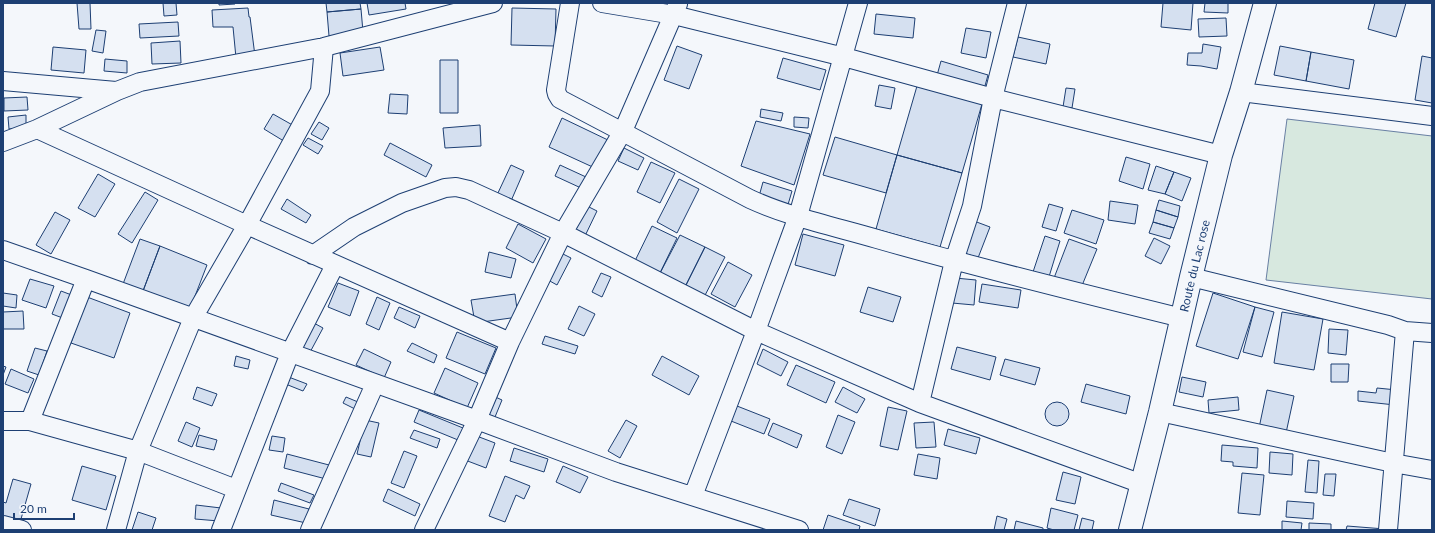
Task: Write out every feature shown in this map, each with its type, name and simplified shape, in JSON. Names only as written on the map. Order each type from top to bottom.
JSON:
[{"type":"main road","name":"Route du Lac rose","points":[[1130,530],[1160,412],[1191,276],[1221,155],[1241,92],[1264,3]]},
{"type":"street","points":[[3,142],[38,129],[117,91],[140,82],[324,47],[493,3]]},
{"type":"street","points":[[570,3],[556,90],[560,99],[750,199],[798,216],[954,261],[1182,318]]},
{"type":"street","points":[[602,3],[676,9],[993,98],[1221,155]]},
{"type":"street","points":[[693,496],[798,216],[858,3]]},
{"type":"street","points":[[920,403],[954,261],[972,206],[993,98],[1017,3]]},
{"type":"street","points":[[424,530],[477,420],[510,342],[563,233],[623,131],[676,9]]},
{"type":"street","points":[[116,530],[138,451],[193,318],[247,226],[320,91],[324,47]]},
{"type":"street","points":[[3,81],[117,91]]},
{"type":"street","points":[[1241,92],[1432,116]]},
{"type":"street","points":[[38,129],[247,226],[510,342]]},
{"type":"street","points":[[313,255],[354,228],[402,203],[445,188],[456,187],[469,190],[563,233],[756,331],[920,403],[1142,484]]},
{"type":"street","points":[[3,250],[477,420],[616,472],[799,530]]},
{"type":"street","points":[[221,530],[290,353],[335,265]]},
{"type":"street","points":[[1191,276],[1388,325],[1405,331],[1432,333]]},
{"type":"street","points":[[30,421],[86,279]]},
{"type":"street","points":[[1388,530],[1405,331]]},
{"type":"street","points":[[310,530],[375,384]]},
{"type":"street","points":[[1160,412],[1393,463],[1432,470]]},
{"type":"street","points":[[3,421],[30,421],[138,451],[236,489]]},
{"type":"street","points":[[3,525],[22,530]]},
{"type":"shaded area","points":[[1287,119],[1432,136],[1432,299],[1266,280]]},
{"type":"building","points":[[77,3],[90,3],[91,29],[79,29]]},
{"type":"building","points":[[163,3],[176,3],[177,15],[164,16]]},
{"type":"building","points":[[219,3],[235,3],[235,4],[219,5]]},
{"type":"building","points":[[326,3],[360,3],[361,9],[327,12]]},
{"type":"building","points":[[367,3],[405,3],[406,9],[369,15]]},
{"type":"building","points":[[1163,3],[1193,3],[1191,30],[1161,27]]},
{"type":"building","points":[[1205,3],[1228,3],[1228,13],[1204,12]]},
{"type":"building","points":[[1375,3],[1406,3],[1396,37],[1368,29]]},
{"type":"building","points":[[248,8],[255,56],[236,58],[233,27],[213,27],[212,10]]},
{"type":"building","points":[[512,8],[556,9],[555,46],[511,45]]},
{"type":"building","points":[[361,9],[363,32],[329,36],[327,12]]},
{"type":"building","points":[[876,14],[915,18],[913,38],[874,34]]},
{"type":"building","points":[[1226,18],[1227,36],[1199,37],[1198,19]]},
{"type":"building","points":[[178,22],[179,36],[140,38],[139,24]]},
{"type":"building","points":[[966,28],[991,32],[986,58],[961,53]]},
{"type":"building","points":[[96,30],[106,31],[103,53],[92,51]]},
{"type":"building","points":[[1018,37],[1050,44],[1046,64],[1013,57]]},
{"type":"building","points":[[180,41],[181,63],[152,64],[151,43]]},
{"type":"building","points":[[1203,44],[1221,47],[1217,69],[1187,65],[1188,53],[1202,53]]},
{"type":"building","points":[[677,46],[702,55],[689,89],[664,80]]},
{"type":"building","points":[[1280,46],[1311,52],[1306,81],[1274,75]]},
{"type":"building","points":[[53,47],[86,50],[84,73],[51,70]]},
{"type":"building","points":[[380,47],[384,70],[343,76],[340,53]]},
{"type":"building","points":[[1311,52],[1354,60],[1349,89],[1306,81]]},
{"type":"building","points":[[1422,56],[1432,58],[1432,103],[1415,100]]},
{"type":"building","points":[[783,58],[826,70],[820,90],[777,78]]},
{"type":"building","points":[[105,59],[127,61],[127,73],[104,71]]},
{"type":"building","points":[[440,60],[458,60],[458,113],[440,113]]},
{"type":"building","points":[[941,61],[988,75],[983,93],[936,79]]},
{"type":"building","points":[[879,85],[895,88],[891,109],[875,106]]},
{"type":"building","points":[[917,86],[982,104],[962,173],[897,155]]},
{"type":"building","points":[[1066,88],[1075,89],[1072,108],[1063,107]]},
{"type":"building","points":[[390,94],[408,95],[407,114],[388,113]]},
{"type":"building","points":[[27,97],[28,110],[4,111],[4,98]]},
{"type":"building","points":[[761,109],[783,113],[781,121],[760,117]]},
{"type":"building","points":[[273,114],[296,127],[287,143],[264,129]]},
{"type":"building","points":[[26,115],[26,128],[9,129],[8,117]]},
{"type":"building","points":[[794,117],[809,118],[808,128],[794,127]]},
{"type":"building","points":[[562,118],[610,141],[597,169],[549,147]]},
{"type":"building","points":[[756,121],[810,134],[794,185],[741,166]]},
{"type":"building","points":[[319,122],[329,128],[322,140],[311,134]]},
{"type":"building","points":[[480,125],[481,146],[445,148],[443,128]]},
{"type":"building","points":[[835,137],[897,155],[886,193],[823,175]]},
{"type":"building","points":[[308,138],[323,146],[318,154],[303,145]]},
{"type":"building","points":[[390,143],[432,165],[426,177],[384,155]]},
{"type":"building","points":[[624,148],[644,158],[638,170],[618,161]]},
{"type":"building","points":[[897,155],[962,173],[940,247],[876,229]]},
{"type":"building","points":[[1126,157],[1150,164],[1143,189],[1119,181]]},
{"type":"building","points":[[651,162],[675,173],[660,203],[637,192]]},
{"type":"building","points":[[511,165],[524,171],[511,201],[497,195]]},
{"type":"building","points":[[560,165],[586,177],[581,188],[555,176]]},
{"type":"building","points":[[1156,166],[1174,172],[1165,194],[1148,190]]},
{"type":"building","points":[[1174,172],[1191,178],[1182,201],[1165,194]]},
{"type":"building","points":[[98,174],[115,184],[95,217],[78,208]]},
{"type":"building","points":[[679,179],[699,189],[677,233],[657,222]]},
{"type":"building","points":[[763,182],[792,191],[787,208],[758,200]]},
{"type":"building","points":[[145,192],[158,200],[132,243],[118,234]]},
{"type":"building","points":[[287,199],[311,215],[306,223],[281,209]]},
{"type":"building","points":[[1159,200],[1180,206],[1178,217],[1156,210]]},
{"type":"building","points":[[1110,201],[1138,205],[1135,224],[1108,220]]},
{"type":"building","points":[[1049,204],[1063,208],[1056,231],[1042,227]]},
{"type":"building","points":[[587,206],[597,211],[584,238],[574,233]]},
{"type":"building","points":[[1072,210],[1104,220],[1096,244],[1064,233]]},
{"type":"building","points":[[1156,210],[1178,217],[1174,228],[1153,222]]},
{"type":"building","points":[[55,212],[70,220],[51,254],[36,245]]},
{"type":"building","points":[[974,221],[990,227],[978,258],[962,252]]},
{"type":"building","points":[[1153,222],[1174,228],[1170,239],[1149,233]]},
{"type":"building","points":[[518,224],[546,239],[533,263],[506,248]]},
{"type":"building","points":[[652,226],[677,238],[657,279],[632,267]]},
{"type":"building","points":[[803,234],[844,245],[835,276],[795,265]]},
{"type":"building","points":[[680,235],[705,247],[683,291],[657,279]]},
{"type":"building","points":[[1045,236],[1060,241],[1048,280],[1032,275]]},
{"type":"building","points":[[1154,238],[1170,246],[1161,264],[1145,256]]},
{"type":"building","points":[[140,239],[160,246],[143,291],[123,284]]},
{"type":"building","points":[[1069,239],[1097,249],[1081,288],[1054,278]]},
{"type":"building","points":[[160,246],[207,265],[190,309],[143,291]]},
{"type":"building","points":[[705,247],[725,257],[702,301],[683,291]]},
{"type":"building","points":[[489,252],[516,259],[511,278],[485,272]]},
{"type":"building","points":[[561,253],[571,258],[557,285],[548,280]]},
{"type":"building","points":[[728,262],[752,275],[735,307],[711,294]]},
{"type":"building","points":[[601,273],[611,277],[602,297],[592,292]]},
{"type":"building","points":[[955,278],[976,280],[974,305],[952,303]]},
{"type":"building","points":[[30,279],[54,286],[46,308],[22,300]]},
{"type":"building","points":[[338,283],[359,291],[350,316],[328,307]]},
{"type":"building","points":[[982,284],[1021,290],[1018,308],[979,302]]},
{"type":"building","points":[[868,287],[901,297],[893,322],[860,312]]},
{"type":"building","points":[[61,291],[77,297],[68,320],[52,314]]},
{"type":"building","points":[[3,293],[17,295],[16,308],[3,306]]},
{"type":"building","points":[[1213,293],[1255,307],[1238,359],[1196,346]]},
{"type":"building","points":[[515,294],[518,317],[475,323],[471,300]]},
{"type":"building","points":[[87,297],[130,313],[114,358],[71,343]]},
{"type":"building","points":[[377,297],[390,303],[379,330],[366,324]]},
{"type":"building","points":[[579,306],[595,314],[584,336],[568,329]]},
{"type":"building","points":[[399,307],[420,316],[415,328],[394,318]]},
{"type":"building","points":[[1255,307],[1274,312],[1262,357],[1243,352]]},
{"type":"building","points":[[23,311],[24,329],[3,329],[3,312]]},
{"type":"building","points":[[1282,312],[1323,319],[1314,370],[1274,363]]},
{"type":"building","points":[[312,322],[323,328],[308,356],[297,350]]},
{"type":"building","points":[[1329,329],[1348,330],[1346,355],[1328,353]]},
{"type":"building","points":[[457,332],[496,348],[485,374],[446,358]]},
{"type":"building","points":[[545,336],[578,346],[575,354],[542,344]]},
{"type":"building","points":[[412,343],[437,355],[434,363],[407,351]]},
{"type":"building","points":[[957,347],[996,357],[990,380],[951,369]]},
{"type":"building","points":[[35,348],[47,351],[39,375],[27,371]]},
{"type":"building","points":[[364,349],[391,362],[384,378],[356,365]]},
{"type":"building","points":[[763,349],[788,362],[781,376],[757,364]]},
{"type":"building","points":[[236,356],[250,360],[248,369],[234,366]]},
{"type":"building","points":[[662,356],[699,376],[689,395],[652,375]]},
{"type":"building","points":[[1005,359],[1040,368],[1035,385],[1000,375]]},
{"type":"building","points":[[1331,364],[1349,364],[1348,382],[1331,382]]},
{"type":"building","points":[[796,365],[835,382],[826,403],[787,385]]},
{"type":"building","points":[[3,366],[6,367],[3,375]]},
{"type":"building","points":[[445,368],[478,383],[467,408],[434,393]]},
{"type":"building","points":[[11,369],[34,379],[28,393],[5,384]]},
{"type":"building","points":[[286,376],[307,384],[303,391],[283,383]]},
{"type":"building","points":[[1182,377],[1206,382],[1203,397],[1179,392]]},
{"type":"building","points":[[1086,384],[1130,396],[1126,414],[1081,402]]},
{"type":"building","points":[[197,387],[217,394],[212,406],[193,399]]},
{"type":"building","points":[[843,387],[865,399],[857,413],[835,402]]},
{"type":"building","points":[[1377,388],[1397,390],[1395,405],[1358,401],[1358,391],[1376,393]]},
{"type":"building","points":[[1267,390],[1294,396],[1286,433],[1259,428]]},
{"type":"building","points":[[491,395],[502,400],[495,417],[484,413]]},
{"type":"building","points":[[346,397],[358,402],[355,409],[343,403]]},
{"type":"building","points":[[1238,397],[1239,410],[1209,413],[1208,400]]},
{"type":"building","points":[[1052,402],[1062,402],[1069,409],[1069,419],[1062,426],[1052,426],[1045,419],[1045,409]]},
{"type":"building","points":[[737,406],[770,419],[764,434],[731,421]]},
{"type":"building","points":[[888,407],[907,411],[898,450],[880,446]]},
{"type":"building","points":[[419,410],[463,428],[458,440],[414,422]]},
{"type":"building","points":[[838,415],[855,422],[842,454],[826,447]]},
{"type":"building","points":[[365,420],[379,423],[371,457],[357,454]]},
{"type":"building","points":[[626,420],[637,426],[620,458],[608,451]]},
{"type":"building","points":[[186,422],[200,428],[192,447],[178,441]]},
{"type":"building","points":[[934,422],[936,447],[916,448],[914,423]]},
{"type":"building","points":[[773,423],[802,435],[797,448],[768,435]]},
{"type":"building","points":[[948,429],[980,438],[976,454],[944,445]]},
{"type":"building","points":[[414,430],[440,439],[437,448],[410,438]]},
{"type":"building","points":[[199,435],[217,440],[214,450],[196,446]]},
{"type":"building","points":[[474,435],[495,443],[486,468],[465,460]]},
{"type":"building","points":[[272,436],[285,438],[283,452],[269,450]]},
{"type":"building","points":[[1222,445],[1258,448],[1257,468],[1233,466],[1233,462],[1221,461]]},
{"type":"building","points":[[514,448],[548,459],[544,472],[510,461]]},
{"type":"building","points":[[404,451],[417,456],[404,488],[391,483]]},
{"type":"building","points":[[1270,452],[1293,454],[1292,475],[1269,473]]},
{"type":"building","points":[[287,454],[329,465],[326,479],[284,468]]},
{"type":"building","points":[[918,454],[940,458],[937,479],[914,475]]},
{"type":"building","points":[[1308,460],[1319,461],[1317,493],[1305,492]]},
{"type":"building","points":[[82,466],[116,476],[106,510],[72,500]]},
{"type":"building","points":[[563,466],[588,477],[580,493],[556,482]]},
{"type":"building","points":[[1063,472],[1081,477],[1075,504],[1056,500]]},
{"type":"building","points":[[1242,473],[1264,475],[1260,515],[1238,513]]},
{"type":"building","points":[[1325,474],[1336,474],[1334,496],[1323,495]]},
{"type":"building","points":[[505,476],[530,486],[524,499],[516,495],[505,522],[489,516]]},
{"type":"building","points":[[13,479],[31,484],[19,526],[3,521],[3,502],[6,503]]},
{"type":"building","points":[[281,483],[314,495],[310,503],[278,491]]},
{"type":"building","points":[[388,489],[420,504],[415,516],[383,501]]},
{"type":"building","points":[[849,499],[880,509],[875,526],[843,515]]},
{"type":"building","points":[[274,500],[309,509],[306,523],[271,515]]},
{"type":"building","points":[[1287,501],[1314,503],[1313,519],[1286,517]]},
{"type":"building","points":[[196,505],[221,508],[219,521],[195,519]]},
{"type":"building","points":[[1051,508],[1078,515],[1074,530],[1054,530],[1047,528]]},
{"type":"building","points":[[138,512],[156,518],[152,530],[132,530]]},
{"type":"building","points":[[828,515],[860,526],[859,530],[823,530]]},
{"type":"building","points":[[997,516],[1007,519],[1004,530],[994,530]]},
{"type":"building","points":[[1082,518],[1094,521],[1092,530],[1079,530]]},
{"type":"building","points":[[1016,521],[1043,528],[1043,530],[1014,530]]},
{"type":"building","points":[[1282,521],[1302,523],[1301,530],[1282,530]]},
{"type":"building","points":[[1309,523],[1331,524],[1331,530],[1309,530]]},
{"type":"building","points":[[1347,526],[1385,529],[1385,530],[1346,530]]}]
